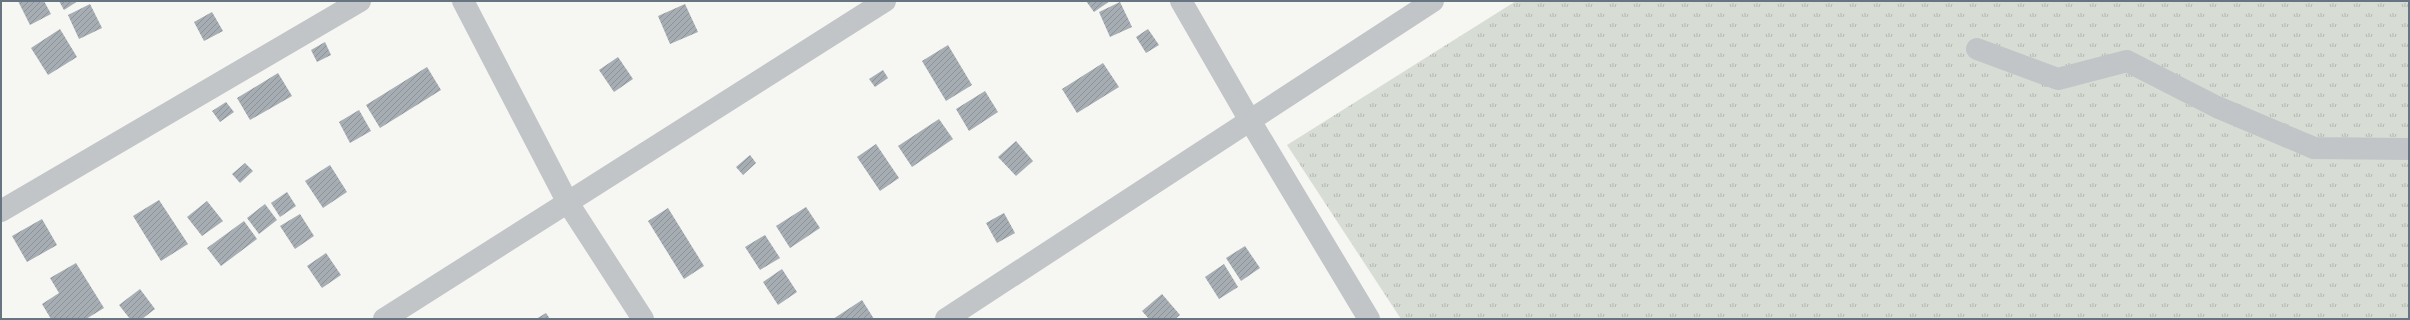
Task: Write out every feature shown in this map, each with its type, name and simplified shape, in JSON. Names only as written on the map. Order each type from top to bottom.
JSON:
[{"type":"street","points":[[1,211],[360,1]]},
{"type":"street","points":[[464,1],[568,203],[643,319]]},
{"type":"street","points":[[384,319],[885,1]]},
{"type":"street","points":[[1181,1],[1249,119],[1369,319]]},
{"type":"street","points":[[946,319],[1249,119],[1432,1]]},
{"type":"street","points":[[1977,49],[2058,79],[2126,62],[2217,107],[2314,148],[2409,149]]},
{"type":"green space","points":[[1516,1],[2409,1],[2409,319],[1401,319],[1287,145]]},
{"type":"building","points":[[18,1],[44,1],[51,14],[30,25]]},
{"type":"building","points":[[59,1],[78,1],[64,10]]},
{"type":"building","points":[[1086,1],[1110,1],[1094,12]]},
{"type":"building","points":[[1120,2],[1132,27],[1110,37],[1099,12]]},
{"type":"building","points":[[90,4],[102,28],[79,39],[68,15]]},
{"type":"building","points":[[685,4],[698,32],[670,44],[658,16]]},
{"type":"building","points":[[212,12],[223,31],[204,41],[194,22]]},
{"type":"building","points":[[60,29],[77,57],[48,75],[31,48]]},
{"type":"building","points":[[1148,29],[1159,45],[1146,53],[1136,37]]},
{"type":"building","points":[[325,42],[331,55],[317,62],[311,50]]},
{"type":"building","points":[[948,45],[972,85],[946,101],[922,61]]},
{"type":"building","points":[[618,57],[633,79],[614,92],[599,70]]},
{"type":"building","points":[[1103,63],[1119,87],[1077,113],[1062,89]]},
{"type":"building","points":[[427,67],[441,90],[380,128],[366,105]]},
{"type":"building","points":[[883,70],[888,78],[875,87],[869,79]]},
{"type":"building","points":[[278,73],[292,96],[250,120],[237,98]]},
{"type":"building","points":[[985,91],[998,112],[969,131],[956,109]]},
{"type":"building","points":[[226,102],[234,112],[220,122],[212,111]]},
{"type":"building","points":[[359,110],[371,131],[350,143],[339,122]]},
{"type":"building","points":[[939,119],[953,139],[912,167],[898,146]]},
{"type":"building","points":[[1016,141],[1033,161],[1016,176],[998,157]]},
{"type":"building","points":[[876,144],[899,178],[880,191],[857,157]]},
{"type":"building","points":[[750,155],[756,163],[743,175],[736,167]]},
{"type":"building","points":[[245,163],[253,171],[240,183],[232,174]]},
{"type":"building","points":[[330,165],[347,192],[323,208],[305,181]]},
{"type":"building","points":[[287,192],[296,206],[280,217],[271,203]]},
{"type":"building","points":[[159,200],[188,244],[161,261],[133,216]]},
{"type":"building","points":[[207,201],[223,221],[202,236],[187,217]]},
{"type":"building","points":[[265,204],[277,220],[259,234],[247,218]]},
{"type":"building","points":[[806,207],[820,228],[790,248],[776,226]]},
{"type":"building","points":[[668,208],[704,266],[684,279],[648,221]]},
{"type":"building","points":[[1004,213],[1015,233],[997,243],[986,223]]},
{"type":"building","points":[[300,214],[314,236],[295,249],[280,226]]},
{"type":"building","points":[[42,219],[57,245],[27,262],[12,236]]},
{"type":"building","points":[[244,221],[257,239],[221,266],[207,248]]},
{"type":"building","points":[[765,235],[780,258],[760,270],[745,247]]},
{"type":"building","points":[[1245,246],[1260,268],[1241,281],[1226,258]]},
{"type":"building","points":[[326,253],[341,275],[322,288],[307,266]]},
{"type":"building","points":[[76,263],[104,308],[86,319],[51,319],[42,304],[59,293],[50,278]]},
{"type":"building","points":[[1224,264],[1238,287],[1219,299],[1205,277]]},
{"type":"building","points":[[782,269],[797,292],[778,305],[763,282]]},
{"type":"building","points":[[140,289],[155,309],[142,319],[130,319],[119,305]]},
{"type":"building","points":[[1162,294],[1180,315],[1175,319],[1149,319],[1142,311]]},
{"type":"building","points":[[862,300],[874,319],[833,319]]},
{"type":"building","points":[[546,313],[550,319],[536,319]]}]
